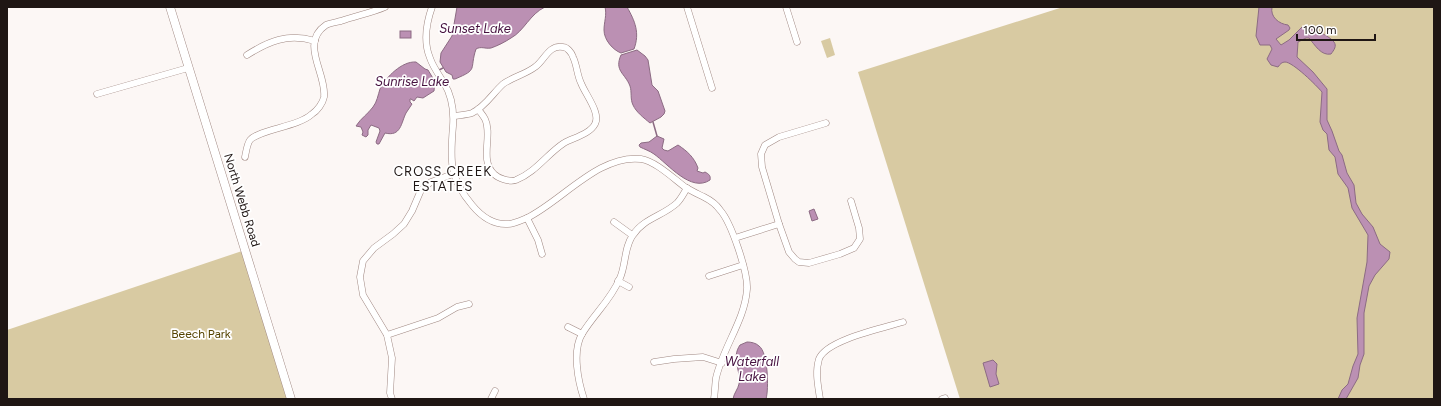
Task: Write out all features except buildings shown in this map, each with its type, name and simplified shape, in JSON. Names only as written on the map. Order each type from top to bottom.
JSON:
[{"type":"main road","name":"North Webb Road","points":[[170,7],[292,399]]},
{"type":"street","points":[[245,157],[250,140],[258,135],[300,122],[312,115],[321,104],[324,98],[324,89],[314,52],[315,41],[318,34],[326,25],[385,7]]},
{"type":"street","points":[[686,7],[712,88]]},
{"type":"street","points":[[786,7],[797,42]]},
{"type":"street","points":[[430,8],[426,42],[430,59],[445,84],[451,99],[454,116],[451,155],[453,174],[465,197],[484,217],[495,222],[508,224],[528,218],[591,174],[609,164],[626,160],[641,159],[650,162],[687,188],[709,200],[721,210],[730,225],[735,238],[748,287],[744,306],[716,378],[714,399]]},
{"type":"street","points":[[247,55],[264,44],[290,38],[305,38],[315,41]]},
{"type":"street","points":[[454,116],[472,113],[504,84],[536,67],[546,54],[554,47],[562,46],[567,48],[573,56],[580,82],[594,108],[596,124],[591,129],[563,144],[529,174],[514,180],[502,179],[494,174],[488,167],[486,152],[487,131],[485,119],[478,109]]},
{"type":"street","points":[[97,94],[188,68]]},
{"type":"street","points":[[826,123],[779,137],[765,145],[761,154],[762,167],[779,224],[789,252],[794,259],[799,262],[809,263],[840,254],[854,248],[860,239],[859,228],[851,201]]},
{"type":"street","points":[[392,399],[390,393],[392,358],[387,335],[363,295],[360,277],[363,261],[374,248],[404,224],[412,211],[421,190],[431,182],[453,174]]},
{"type":"street","points":[[584,399],[576,367],[582,334],[609,300],[618,281],[632,235],[644,222],[678,203],[687,188]]},
{"type":"street","points":[[528,218],[538,240],[542,254]]},
{"type":"street","points":[[614,222],[632,235]]},
{"type":"street","points":[[735,238],[779,224]]},
{"type":"street","points":[[709,276],[743,265]]},
{"type":"street","points":[[618,281],[629,287]]},
{"type":"street","points":[[387,335],[438,318],[457,307],[469,304]]},
{"type":"street","points":[[820,399],[816,377],[820,357],[829,347],[841,341],[903,322]]},
{"type":"street","points":[[568,328],[582,334]]},
{"type":"street","points":[[813,354],[820,357]]},
{"type":"street","points":[[654,362],[674,359],[703,358],[722,363]]},
{"type":"street","points":[[491,399],[494,391]]},
{"type":"green space","points":[[1063,7],[1434,7],[1434,399],[960,399],[858,72]]},
{"type":"green space","points":[[830,38],[835,55],[827,58],[821,41]]},
{"type":"green space","name":"Beech Park","points":[[245,250],[291,399],[7,399],[7,330]]},
{"type":"water","name":"Sunset Lake","points":[[457,7],[545,7],[535,14],[516,35],[491,48],[476,49],[470,71],[463,76],[453,79],[452,75],[446,72],[440,62],[441,53],[452,36]]},
{"type":"water","points":[[605,7],[627,7],[637,32],[634,49],[621,53],[615,50],[610,44],[604,34],[606,13]]},
{"type":"water","points":[[1259,7],[1272,7],[1272,14],[1274,17],[1281,23],[1288,25],[1290,28],[1276,39],[1281,45],[1289,40],[1302,27],[1324,34],[1335,44],[1335,48],[1331,54],[1327,54],[1321,52],[1309,38],[1306,38],[1298,42],[1297,57],[1313,72],[1327,89],[1327,120],[1342,155],[1347,173],[1354,185],[1356,203],[1362,214],[1373,227],[1380,244],[1390,252],[1389,259],[1375,275],[1369,286],[1364,313],[1364,354],[1360,365],[1358,378],[1346,399],[1338,399],[1342,390],[1348,384],[1358,354],[1357,318],[1367,262],[1368,235],[1352,208],[1348,188],[1338,174],[1335,157],[1329,150],[1327,134],[1323,130],[1320,122],[1322,92],[1305,75],[1289,63],[1283,62],[1278,67],[1271,65],[1267,59],[1272,49],[1270,45],[1260,45],[1256,36]]},
{"type":"water","points":[[400,31],[411,31],[411,38],[400,38]]},
{"type":"water","points":[[637,50],[648,60],[652,85],[658,91],[665,111],[661,117],[650,123],[634,108],[630,86],[619,68],[619,60],[621,55]]},
{"type":"water","name":"Sunrise Lake","points":[[416,62],[428,70],[434,80],[434,91],[423,98],[417,97],[414,101],[410,99],[412,104],[406,113],[400,128],[394,133],[385,133],[379,144],[376,142],[380,131],[379,128],[371,125],[368,130],[368,135],[366,137],[362,135],[363,132],[361,127],[356,126],[374,105],[380,89],[386,80],[390,75],[405,64]]},
{"type":"water","points":[[657,136],[664,139],[662,148],[664,150],[668,151],[678,145],[690,155],[698,168],[697,171],[708,174],[710,176],[710,180],[703,183],[695,183],[688,180],[680,176],[654,154],[640,147],[639,145],[641,143],[649,142]]},
{"type":"water","points":[[814,209],[818,219],[812,221],[809,211]]},
{"type":"water","name":"Waterfall Lake","points":[[747,342],[758,345],[764,355],[767,379],[766,399],[733,399],[739,384],[736,359],[737,350],[740,345]]},
{"type":"water","points":[[993,360],[997,364],[996,374],[999,384],[990,387],[983,363]]},
{"type":"waterway","points":[[437,71],[443,68]]},
{"type":"waterway","points":[[653,122],[657,136]]},
{"type":"district","name":"CROSS CREEK ESTATES","points":[[443,178]]}]
